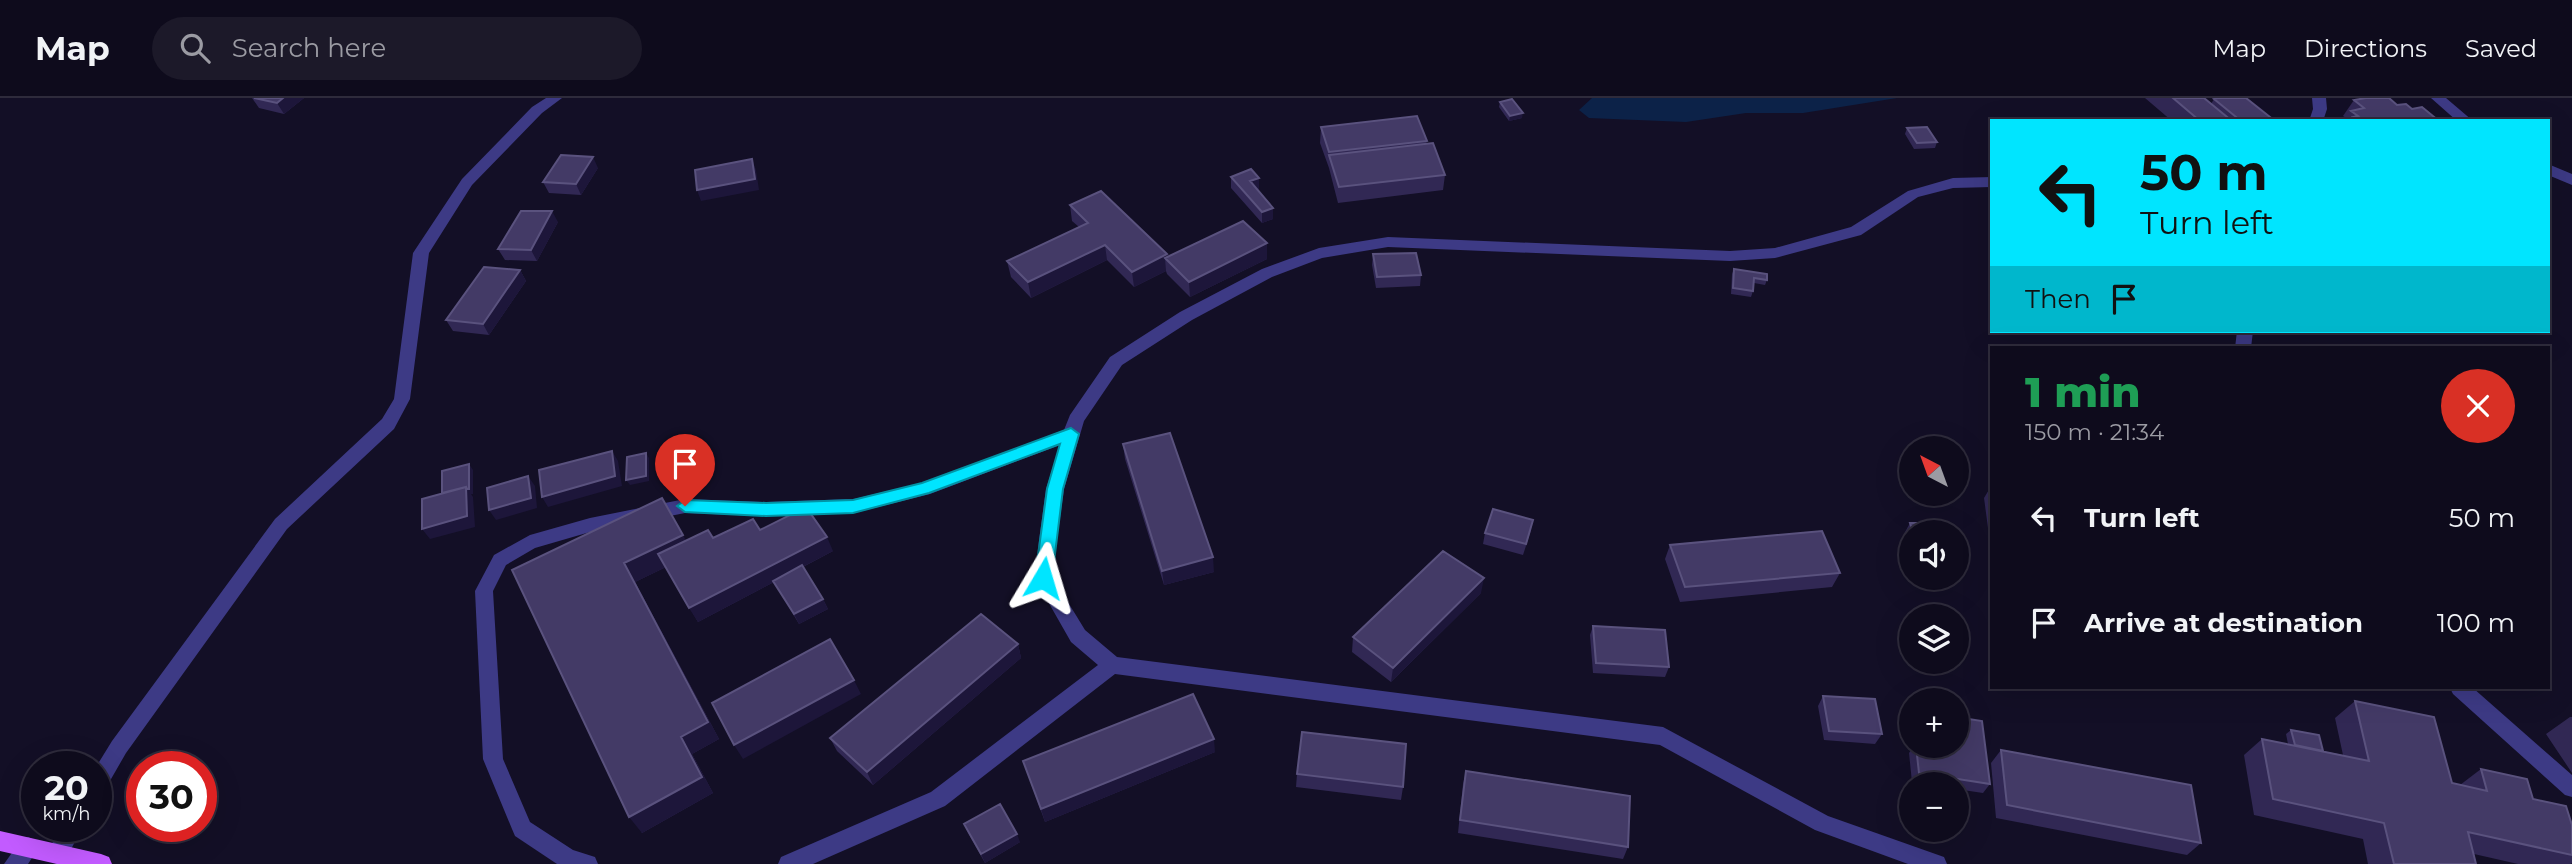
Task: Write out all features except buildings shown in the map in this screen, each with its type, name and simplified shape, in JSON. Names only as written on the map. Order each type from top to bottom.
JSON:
[{"type":"main road","points":[[0,841],[21,856],[57,854],[101,864]]},
{"type":"street","points":[[112,759],[281,524],[388,424],[402,399],[421,253],[467,182],[537,110],[555,98]]},
{"type":"street","points":[[2317,119],[2320,109],[2319,98]]},
{"type":"street","points":[[2438,98],[2464,119]]},
{"type":"street","points":[[2550,170],[2572,180]]},
{"type":"street","points":[[1936,864],[1822,823],[1663,736],[1112,665],[1078,636],[1043,578],[1055,489],[1076,419],[1116,361],[1186,316],[1268,272],[1319,253],[1388,242],[1730,257],[1775,253],[1856,231],[1913,194],[1954,183],[1990,182]]},
{"type":"street","points":[[587,864],[568,859],[522,829],[493,759],[484,591],[500,560],[530,542],[590,524],[685,506],[766,509],[853,506],[924,489],[1071,434]]},
{"type":"street","points":[[789,864],[938,799],[1112,665]]},
{"type":"street","points":[[2461,689],[2572,788]]},
{"type":"street","points":[[57,854],[64,842]]},
{"type":"water","points":[[1592,98],[1897,98],[1803,113],[1746,113],[1686,122],[1589,118],[1579,110]]},
{"type":"route","points":[[685,506],[766,509],[853,506],[924,489],[1071,434],[1055,489],[1043,578]]}]
